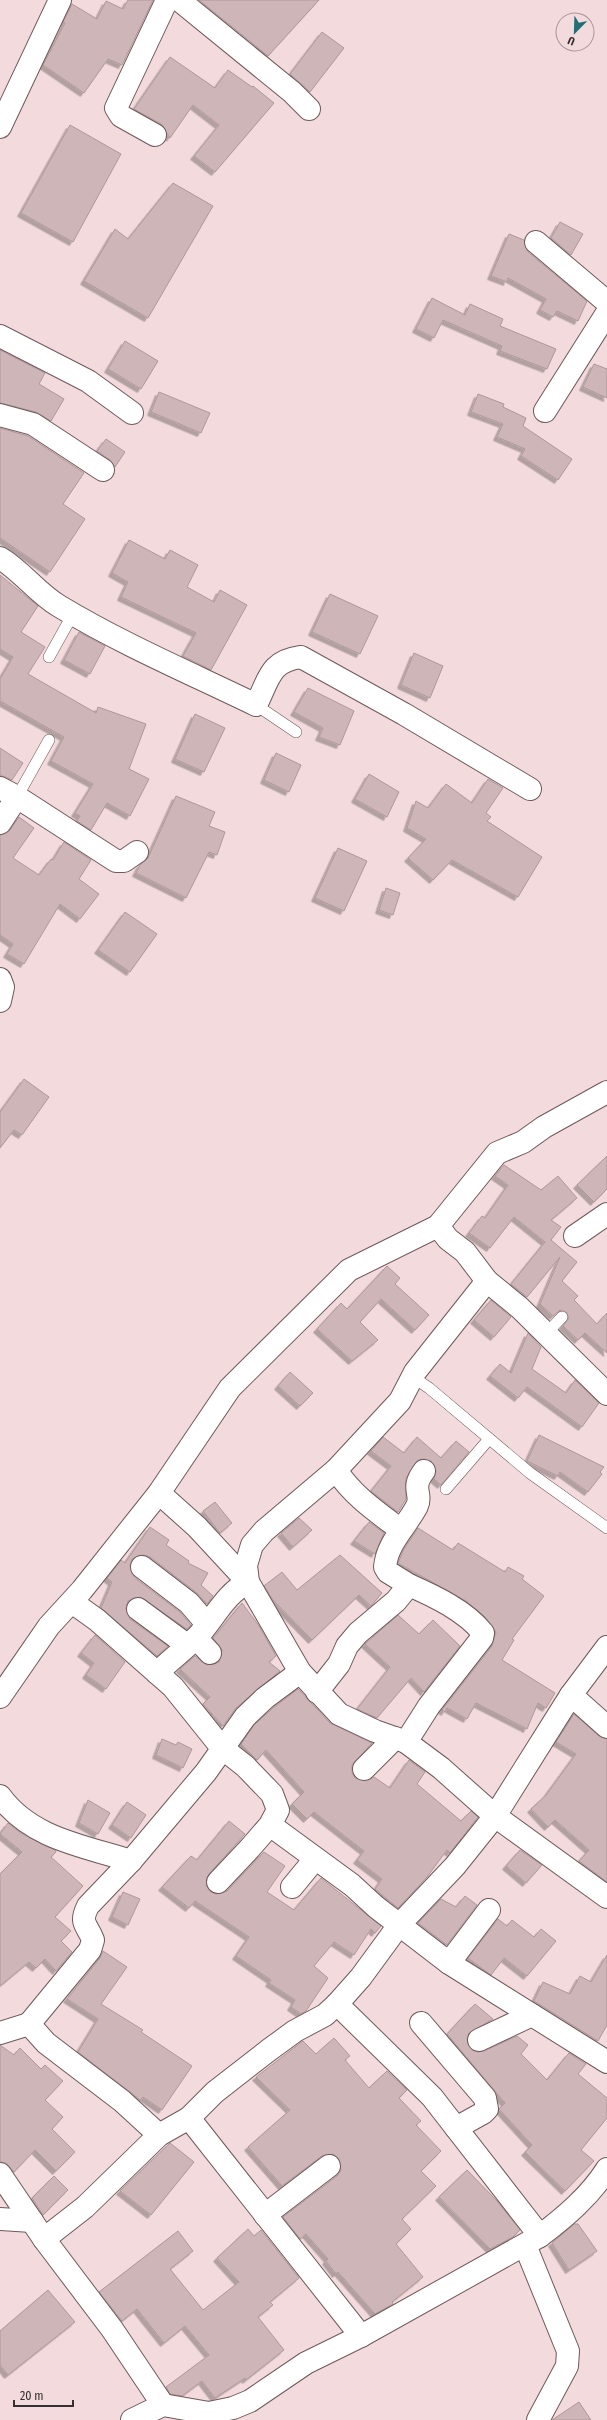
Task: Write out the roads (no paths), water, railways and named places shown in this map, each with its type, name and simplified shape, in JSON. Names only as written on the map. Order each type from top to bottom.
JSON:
[{"type":"street","points":[[0,127],[60,0]]},
{"type":"street","points":[[155,135],[121,116],[116,108],[167,0]]},
{"type":"street","points":[[179,0],[292,92],[309,109]]},
{"type":"street","points":[[536,242],[607,302]]},
{"type":"street","points":[[545,411],[607,313]]},
{"type":"street","points":[[0,336],[88,381],[132,413]]},
{"type":"street","points":[[0,415],[33,424],[103,470]]},
{"type":"street","points":[[0,558],[16,568],[58,606],[144,652],[247,700],[266,680],[276,665],[290,658],[301,657],[404,714],[530,789]]},
{"type":"street","points":[[0,823],[8,793],[116,861],[124,860],[137,852]]},
{"type":"street","points":[[0,979],[3,987],[0,1001]]},
{"type":"street","points":[[0,1697],[49,1626],[72,1602],[159,1493],[230,1388],[349,1270],[438,1226],[497,1153],[523,1142],[544,1127],[607,1092]]},
{"type":"street","points":[[576,1236],[607,1214]]},
{"type":"street","points":[[438,1226],[448,1239],[465,1252],[487,1281],[546,1334],[607,1394]]},
{"type":"street","points":[[248,1582],[246,1565],[252,1545],[264,1531],[336,1470],[400,1402],[412,1377],[487,1281]]},
{"type":"street","points":[[336,1470],[346,1485],[357,1496],[401,1530]]},
{"type":"street","points":[[364,1769],[400,1740],[478,1644],[483,1633],[471,1621],[434,1596],[409,1585],[388,1572],[385,1567],[386,1554],[417,1505],[416,1484],[424,1471]]},
{"type":"street","points":[[159,1493],[197,1527],[248,1582],[300,1672],[339,1714],[375,1731],[400,1740],[441,1768],[495,1816],[607,1897]]},
{"type":"street","points":[[142,1567],[189,1603],[200,1640]]},
{"type":"street","points":[[157,1673],[200,1640],[229,1596],[237,1588],[248,1582]]},
{"type":"street","points":[[317,1692],[338,1664],[347,1646],[358,1632],[396,1601],[409,1585]]},
{"type":"street","points":[[72,1602],[97,1620],[157,1673],[186,1701],[222,1748],[245,1766],[272,1794],[278,1810],[270,1825],[218,1882]]},
{"type":"street","points":[[138,1609],[200,1640]]},
{"type":"street","points":[[44,2239],[85,2207],[159,2135],[189,2118],[215,2092],[269,2050],[295,2031],[325,2015],[337,2004],[362,1977],[399,1925],[455,1866],[495,1816],[571,1694],[607,1647]]},
{"type":"street","points":[[0,2033],[29,2024],[90,1950],[93,1940],[83,1923],[84,1915],[88,1906],[131,1861],[206,1772],[245,1717],[265,1698],[300,1672]]},
{"type":"street","points":[[571,1694],[607,1727]]},
{"type":"street","points":[[0,1796],[22,1817],[54,1839],[131,1861]]},
{"type":"street","points":[[270,1825],[352,1885],[399,1925],[449,1963],[607,2062]]},
{"type":"street","points":[[292,1887],[315,1859]]},
{"type":"street","points":[[449,1963],[489,1910]]},
{"type":"street","points":[[337,2004],[432,2097],[456,2128],[533,2241],[568,2352],[567,2366],[538,2420]]},
{"type":"street","points":[[479,2040],[532,2015]]},
{"type":"street","points":[[421,2023],[485,2098],[487,2109],[483,2113],[456,2128]]},
{"type":"street","points":[[29,2024],[46,2043],[122,2101],[159,2135]]},
{"type":"street","points":[[189,2118],[361,2336]]},
{"type":"street","points":[[265,2215],[329,2166]]},
{"type":"street","points":[[132,2420],[163,2405],[209,2413],[233,2408],[250,2401],[306,2363],[361,2336],[533,2241],[560,2221],[598,2183],[607,2169]]},
{"type":"street","points":[[0,2174],[44,2239],[112,2329],[163,2405]]},
{"type":"street","points":[[0,2219],[32,2221]]},
{"type":"lane","points":[[49,657],[73,614]]},
{"type":"lane","points":[[247,700],[296,732]]},
{"type":"lane","points":[[8,793],[48,740]]},
{"type":"lane","points":[[546,1334],[562,1318]]},
{"type":"lane","points":[[412,1377],[429,1388],[530,1473],[607,1528]]},
{"type":"lane","points":[[446,1489],[490,1438]]}]
